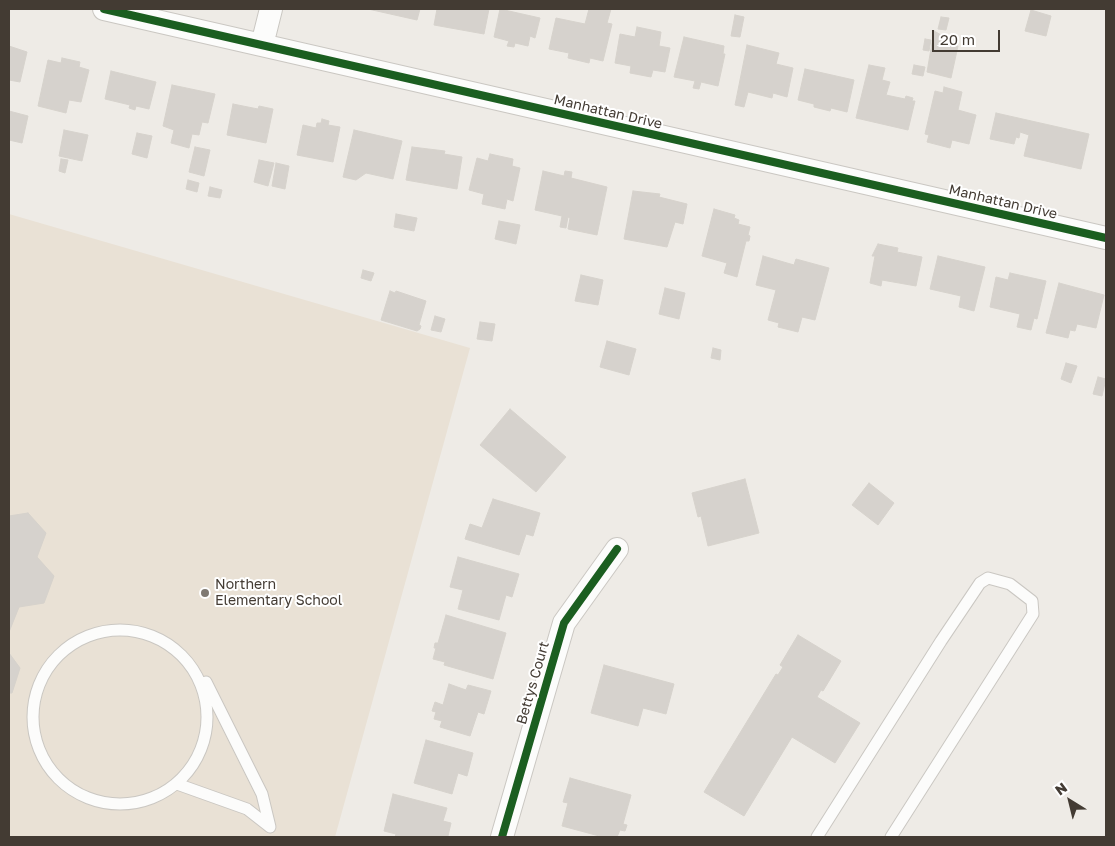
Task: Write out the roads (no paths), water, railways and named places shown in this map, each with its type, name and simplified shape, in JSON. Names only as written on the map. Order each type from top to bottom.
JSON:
[{"type":"street","name":"Manhattan Drive","points":[[104,9],[1106,238]]},
{"type":"street","points":[[262,45],[271,9]]},
{"type":"street","name":"Bettys Court","points":[[502,837],[564,623],[617,549]]},
{"type":"lane","points":[[817,837],[980,583],[988,578],[1010,584],[1032,601],[1033,614],[890,837]]},
{"type":"lane","points":[[192,667],[204,690],[208,715],[205,741],[194,764],[177,784],[151,799],[122,806],[92,801],[65,787],[46,764],[34,737],[33,706],[42,678],[60,654],[85,637],[114,630],[144,633],[171,646],[205,679],[262,794],[273,832]]},
{"type":"lane","points":[[177,784],[247,809],[273,832]]},
{"type":"place","name":"Northern Elementary School","points":[[205,593]]}]
